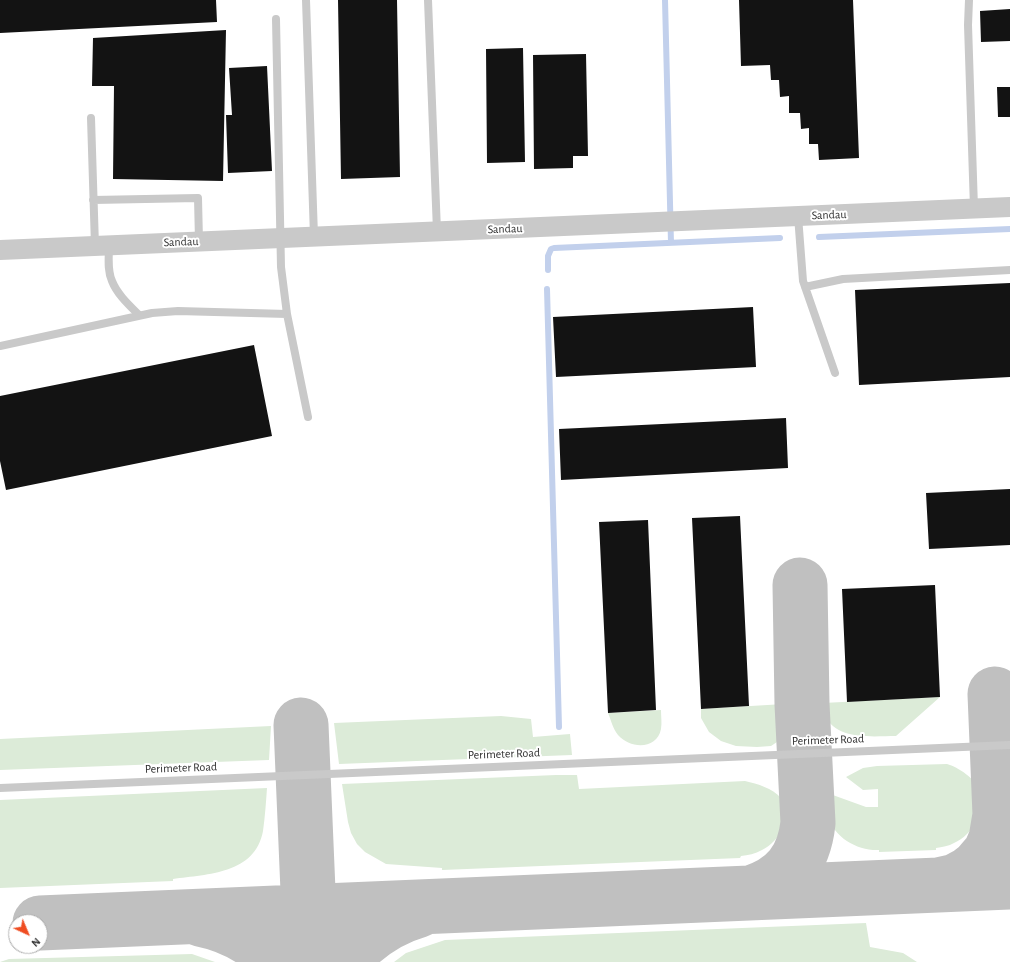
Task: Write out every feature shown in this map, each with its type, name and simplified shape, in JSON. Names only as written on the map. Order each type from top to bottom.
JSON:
[{"type":"street","name":"Sandau","points":[[0,250],[1010,207]]},
{"type":"lane","points":[[306,0],[314,237]]},
{"type":"lane","points":[[428,0],[437,232]]},
{"type":"lane","points":[[969,0],[968,25],[974,209]]},
{"type":"lane","points":[[276,19],[281,267],[287,314],[308,417]]},
{"type":"lane","points":[[91,118],[94,200],[102,246],[108,262],[112,280],[121,295],[139,315]]},
{"type":"lane","points":[[94,200],[198,198],[199,241]]},
{"type":"lane","points":[[798,216],[803,281],[835,373]]},
{"type":"lane","points":[[805,287],[843,279],[1010,270]]},
{"type":"lane","points":[[0,346],[152,313],[178,311],[287,314]]},
{"type":"lane","name":"Perimeter Road","points":[[0,788],[1010,745]]},
{"type":"green space","points":[[940,697],[896,736],[866,736],[846,733],[830,723],[825,715],[823,703]]},
{"type":"green space","points":[[784,704],[783,727],[780,740],[771,746],[736,746],[721,741],[709,732],[701,718],[701,709]]},
{"type":"green space","points":[[661,710],[661,729],[658,736],[649,744],[642,745],[636,745],[623,740],[613,727],[608,713]]},
{"type":"green space","points":[[501,716],[531,719],[533,737],[570,734],[572,755],[339,764],[334,723]]},
{"type":"green space","points":[[271,726],[269,760],[0,770],[0,739]]},
{"type":"green space","points":[[947,764],[961,771],[975,782],[980,791],[981,799],[981,806],[976,822],[967,834],[952,844],[936,848],[936,850],[879,852],[879,850],[863,848],[848,842],[841,837],[831,824],[828,816],[830,794],[866,807],[878,807],[878,789],[863,790],[846,777],[863,768],[877,766]]},
{"type":"green space","points":[[577,775],[579,789],[745,781],[764,787],[781,798],[785,805],[786,820],[779,835],[768,846],[749,855],[741,856],[740,858],[442,870],[442,868],[386,864],[365,852],[357,844],[351,833],[342,784]]},
{"type":"green space","points":[[267,788],[263,831],[258,845],[250,856],[240,864],[228,869],[215,873],[173,879],[173,881],[0,888],[0,800]]},
{"type":"green space","points":[[866,923],[870,947],[903,953],[917,962],[394,962],[406,953],[445,940]]},
{"type":"green space","points":[[192,954],[215,962],[0,962],[9,959]]},
{"type":"building","points":[[0,0],[216,0],[217,22],[0,33]]},
{"type":"building","points":[[338,0],[397,0],[400,177],[341,179]]},
{"type":"building","points":[[739,0],[853,0],[859,158],[819,160],[818,144],[809,144],[809,128],[801,129],[800,113],[789,113],[789,96],[780,97],[779,80],[771,80],[770,65],[741,66]]},
{"type":"building","points":[[1010,9],[1010,41],[981,42],[980,11]]},
{"type":"building","points":[[226,30],[223,181],[113,179],[114,86],[92,86],[93,38]]},
{"type":"building","points":[[523,48],[525,162],[487,163],[486,49]]},
{"type":"building","points":[[586,54],[588,156],[573,156],[573,168],[534,169],[533,55]]},
{"type":"building","points":[[267,66],[272,171],[228,173],[226,115],[232,115],[229,68]]},
{"type":"building","points":[[997,87],[1010,87],[1010,117],[998,117]]},
{"type":"building","points":[[1010,283],[1010,377],[859,385],[855,290]]},
{"type":"building","points":[[753,307],[756,367],[556,377],[553,317]]},
{"type":"building","points":[[254,345],[272,436],[6,490],[0,461],[0,396]]},
{"type":"building","points":[[786,418],[788,468],[561,480],[559,429]]},
{"type":"building","points":[[1010,489],[1010,545],[929,549],[926,493]]},
{"type":"building","points":[[740,516],[749,706],[701,709],[692,518]]},
{"type":"building","points":[[648,520],[656,710],[608,713],[599,522]]},
{"type":"building","points":[[935,585],[940,697],[847,702],[842,589]]},
{"type":"waterway","points":[[665,0],[671,243]]},
{"type":"waterway","points":[[819,237],[1010,229]]},
{"type":"waterway","points":[[548,270],[548,256],[551,249],[554,248],[780,238]]},
{"type":"waterway","points":[[547,289],[559,727]]},
{"type":"taxiway","points":[[751,893],[774,883],[791,868],[797,859],[806,836],[808,823],[802,704],[800,585]]},
{"type":"taxiway","points":[[938,885],[956,881],[978,867],[990,853],[996,839],[1000,815],[995,694]]},
{"type":"taxiway","points":[[301,725],[311,962]]},
{"type":"taxiway","points":[[48,923],[1010,882]]},
{"type":"taxiway","points":[[342,962],[358,945],[376,930],[397,918],[419,910]]},
{"type":"taxiway","points":[[200,919],[222,925],[242,934],[261,946],[278,962]]}]
